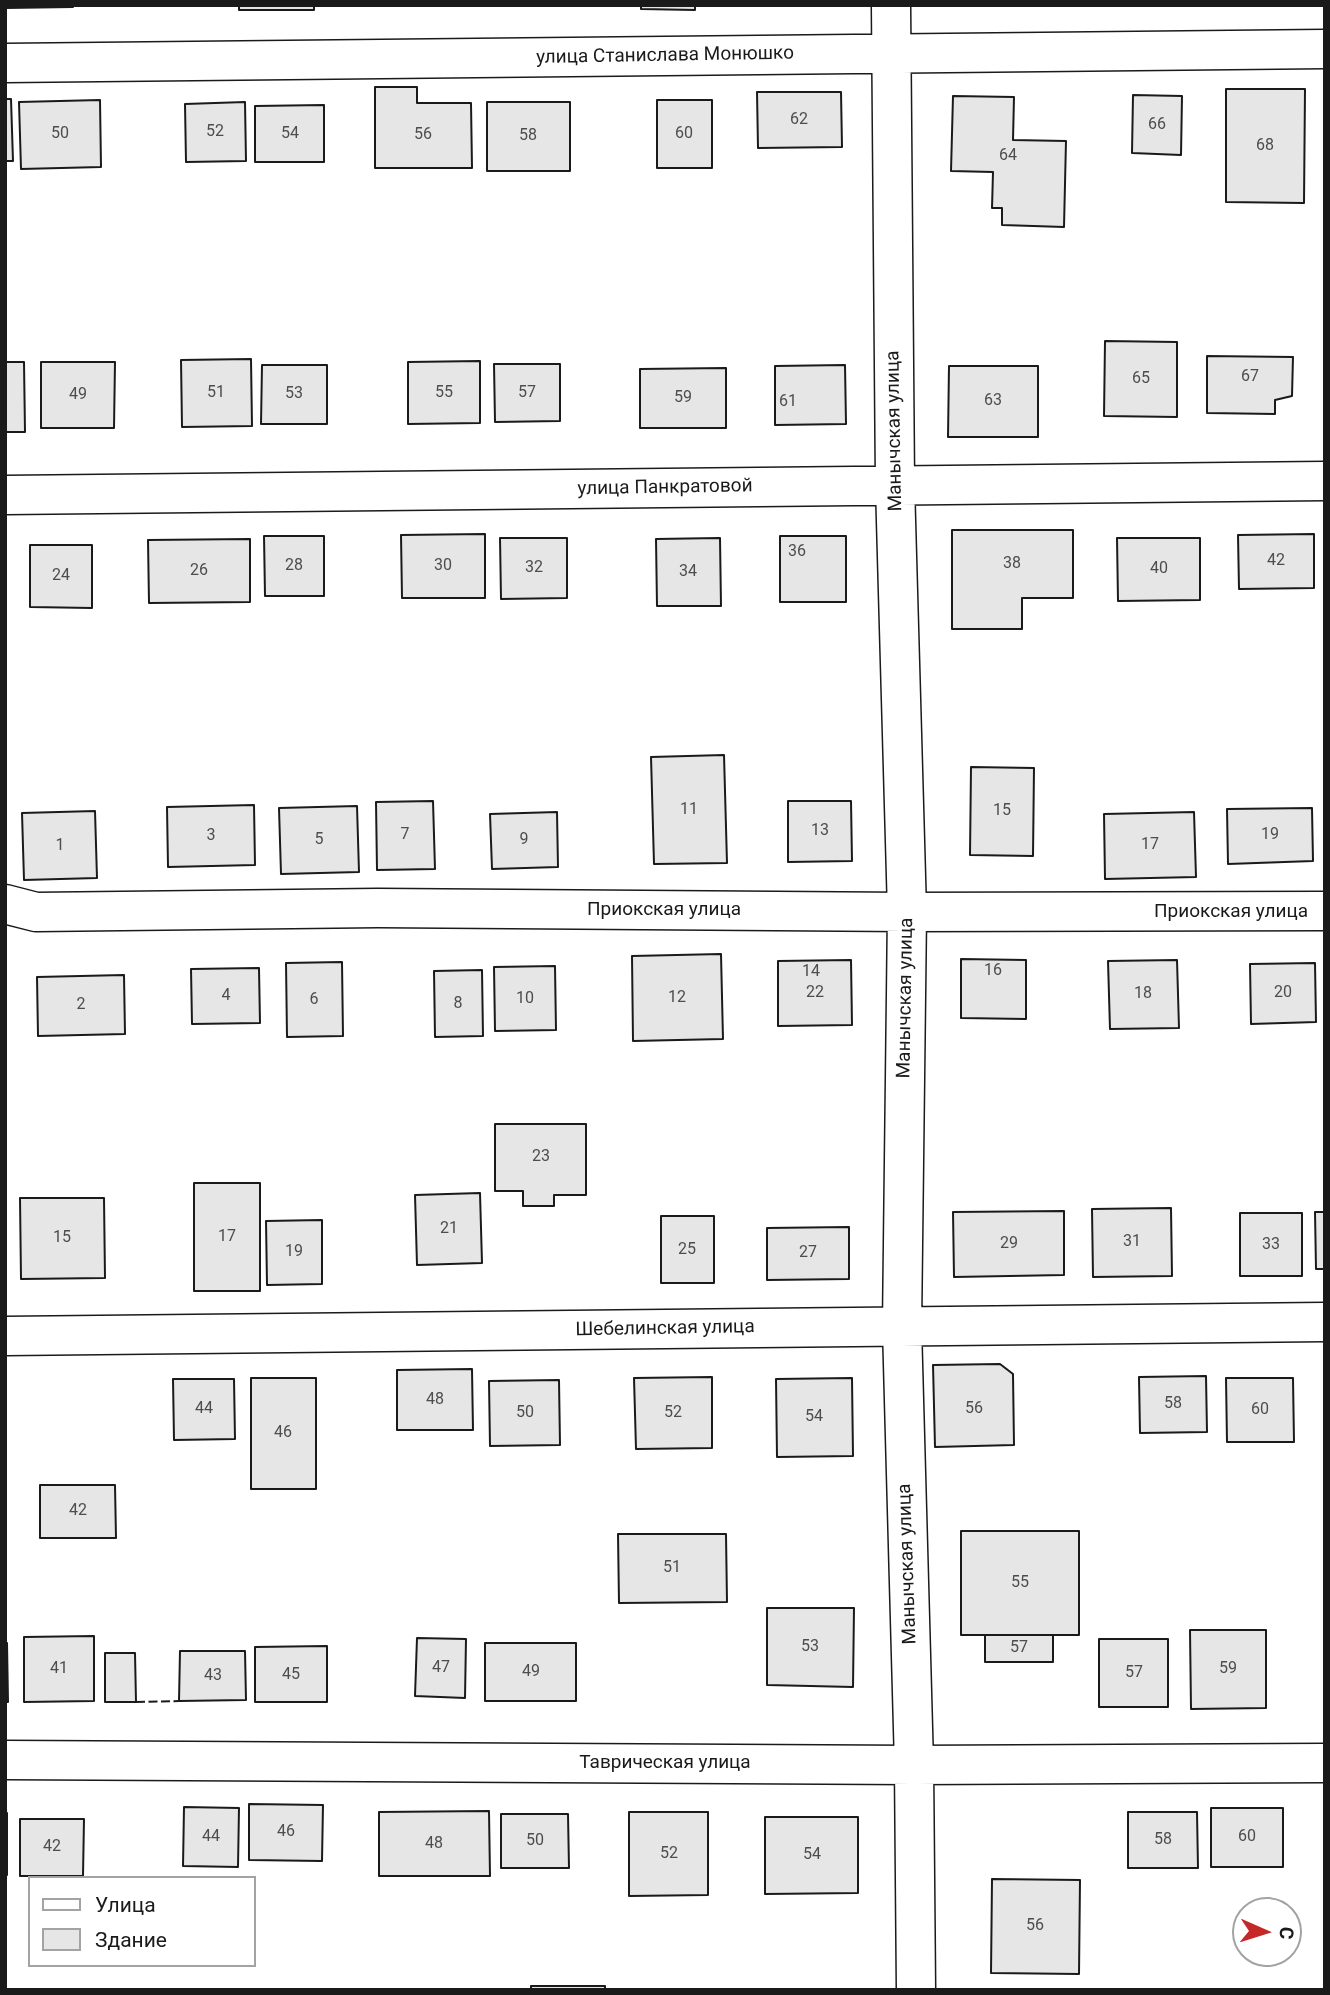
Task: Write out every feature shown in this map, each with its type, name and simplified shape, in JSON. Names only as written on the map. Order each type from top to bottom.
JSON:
[{"type":"street","name":"Манычская улица","points":[[891,5],[895,485],[907,912],[902,1327],[914,1765],[916,1990]]},
{"type":"street","name":"улица Станислава Монюшко","points":[[5,63],[1325,49]]},
{"type":"street","name":"улица Панкратовой","points":[[5,495],[1325,481]]},
{"type":"street","name":"Приокская улица","points":[[5,904],[36,912],[378,908],[907,912],[1325,911]]},
{"type":"street","name":"Шебелинская улица","points":[[5,1336],[1325,1322]]},
{"type":"street","name":"Таврическая улица","points":[[5,1760],[914,1765],[1325,1763]]},
{"type":"building","points":[[5,5],[73,5],[73,7],[5,8]]},
{"type":"building","points":[[239,5],[314,5],[314,10],[239,10]]},
{"type":"building","points":[[641,5],[695,5],[695,10],[641,9]]},
{"type":"building","points":[[375,87],[417,87],[417,103],[471,103],[472,168],[375,168]]},
{"type":"building","points":[[1226,89],[1305,89],[1304,203],[1226,202]]},
{"type":"building","points":[[757,92],[841,92],[842,147],[758,148]]},
{"type":"building","points":[[1133,95],[1182,96],[1181,155],[1132,153]]},
{"type":"building","points":[[953,96],[1014,97],[1013,140],[1066,141],[1064,227],[1002,225],[1002,208],[992,208],[993,172],[951,171]]},
{"type":"building","points":[[5,99],[11,99],[13,161],[5,161]]},
{"type":"building","points":[[100,100],[101,167],[21,169],[19,102]]},
{"type":"building","points":[[657,100],[712,100],[712,168],[657,168]]},
{"type":"building","points":[[245,102],[246,161],[186,162],[185,104]]},
{"type":"building","points":[[487,102],[570,102],[570,171],[487,171]]},
{"type":"building","points":[[324,105],[324,162],[255,162],[255,106]]},
{"type":"building","points":[[1105,341],[1177,342],[1177,417],[1104,416]]},
{"type":"building","points":[[1207,356],[1293,357],[1292,396],[1275,400],[1275,414],[1207,413]]},
{"type":"building","points":[[251,359],[252,426],[182,427],[181,360]]},
{"type":"building","points":[[480,361],[480,423],[408,424],[408,362]]},
{"type":"building","points":[[5,362],[24,362],[25,432],[5,432]]},
{"type":"building","points":[[41,362],[115,362],[114,428],[41,428]]},
{"type":"building","points":[[494,364],[560,364],[560,421],[495,422]]},
{"type":"building","points":[[262,365],[327,365],[327,424],[261,424]]},
{"type":"building","points":[[845,365],[846,424],[775,425],[775,366]]},
{"type":"building","points":[[949,366],[1038,366],[1038,437],[948,437]]},
{"type":"building","points":[[726,368],[726,428],[640,428],[640,369]]},
{"type":"building","points":[[952,530],[1073,530],[1073,598],[1022,598],[1022,629],[952,629]]},
{"type":"building","points":[[485,534],[485,598],[402,598],[401,535]]},
{"type":"building","points":[[1314,534],[1314,588],[1239,589],[1238,535]]},
{"type":"building","points":[[264,536],[324,536],[324,596],[265,596]]},
{"type":"building","points":[[780,536],[846,536],[846,602],[780,602]]},
{"type":"building","points":[[500,538],[567,538],[567,598],[501,599]]},
{"type":"building","points":[[720,538],[721,606],[657,606],[656,539]]},
{"type":"building","points":[[1117,538],[1200,538],[1200,600],[1118,601]]},
{"type":"building","points":[[250,539],[250,602],[149,603],[148,540]]},
{"type":"building","points":[[30,545],[92,545],[92,608],[30,607]]},
{"type":"building","points":[[724,755],[727,863],[654,864],[651,757]]},
{"type":"building","points":[[971,767],[1034,768],[1033,856],[970,855]]},
{"type":"building","points":[[433,801],[435,869],[377,870],[376,802]]},
{"type":"building","points":[[788,801],[851,801],[852,861],[788,862]]},
{"type":"building","points":[[254,805],[255,865],[168,867],[167,807]]},
{"type":"building","points":[[357,806],[359,872],[281,874],[279,808]]},
{"type":"building","points":[[1312,808],[1313,861],[1228,864],[1227,809]]},
{"type":"building","points":[[95,811],[97,878],[24,880],[22,813]]},
{"type":"building","points":[[557,812],[558,867],[492,869],[490,814]]},
{"type":"building","points":[[1194,812],[1196,877],[1105,879],[1104,814]]},
{"type":"building","points":[[721,954],[723,1039],[633,1041],[632,956]]},
{"type":"building","points":[[961,959],[1026,960],[1026,1019],[961,1018]]},
{"type":"building","points":[[851,960],[852,1025],[778,1026],[778,961]]},
{"type":"building","points":[[1177,960],[1179,1028],[1110,1029],[1108,961]]},
{"type":"building","points":[[342,962],[343,1036],[287,1037],[286,963]]},
{"type":"building","points":[[1315,963],[1316,1022],[1251,1024],[1250,964]]},
{"type":"building","points":[[555,966],[556,1030],[495,1031],[494,967]]},
{"type":"building","points":[[259,968],[260,1023],[192,1024],[191,969]]},
{"type":"building","points":[[482,970],[483,1036],[435,1037],[434,971]]},
{"type":"building","points":[[124,975],[125,1034],[38,1036],[37,977]]},
{"type":"building","points":[[495,1124],[586,1124],[586,1195],[554,1195],[554,1206],[523,1206],[523,1191],[495,1191]]},
{"type":"building","points":[[194,1183],[260,1183],[260,1291],[194,1291]]},
{"type":"building","points":[[480,1193],[482,1263],[417,1265],[415,1195]]},
{"type":"building","points":[[20,1198],[104,1198],[105,1278],[21,1279]]},
{"type":"building","points":[[1171,1208],[1172,1276],[1093,1277],[1092,1209]]},
{"type":"building","points":[[1064,1211],[1064,1275],[954,1277],[953,1212]]},
{"type":"building","points":[[1315,1212],[1325,1212],[1325,1269],[1316,1269]]},
{"type":"building","points":[[1240,1213],[1302,1213],[1302,1276],[1240,1276]]},
{"type":"building","points":[[661,1216],[714,1216],[714,1283],[661,1283]]},
{"type":"building","points":[[322,1220],[322,1284],[267,1285],[266,1221]]},
{"type":"building","points":[[849,1227],[849,1279],[767,1280],[767,1228]]},
{"type":"building","points":[[1000,1364],[1013,1374],[1014,1445],[935,1447],[933,1365]]},
{"type":"building","points":[[472,1369],[473,1430],[397,1430],[397,1370]]},
{"type":"building","points":[[1206,1376],[1207,1432],[1140,1433],[1139,1377]]},
{"type":"building","points":[[712,1377],[712,1448],[636,1449],[634,1378]]},
{"type":"building","points":[[251,1378],[316,1378],[316,1489],[251,1489]]},
{"type":"building","points":[[852,1378],[853,1456],[777,1457],[776,1379]]},
{"type":"building","points":[[1226,1378],[1293,1378],[1294,1442],[1227,1442]]},
{"type":"building","points":[[173,1379],[234,1379],[235,1439],[174,1440]]},
{"type":"building","points":[[559,1380],[560,1445],[490,1446],[489,1381]]},
{"type":"building","points":[[40,1485],[115,1485],[116,1538],[40,1538]]},
{"type":"building","points":[[961,1531],[1079,1531],[1079,1635],[961,1635]]},
{"type":"building","points":[[618,1534],[726,1534],[727,1602],[619,1603]]},
{"type":"building","points":[[767,1608],[854,1608],[853,1687],[767,1685]]},
{"type":"building","points":[[1190,1630],[1266,1630],[1266,1708],[1191,1709]]},
{"type":"building","points":[[985,1635],[1053,1635],[1053,1662],[985,1662]]},
{"type":"building","points":[[94,1636],[94,1701],[24,1702],[24,1637]]},
{"type":"building","points":[[417,1638],[466,1639],[465,1698],[415,1696]]},
{"type":"building","points":[[1099,1639],[1168,1639],[1168,1707],[1099,1707]]},
{"type":"building","points":[[7,1643],[8,1702],[5,1702]]},
{"type":"building","points":[[485,1643],[576,1643],[576,1701],[485,1701]]},
{"type":"building","points":[[327,1646],[327,1702],[255,1702],[255,1647]]},
{"type":"building","points":[[180,1651],[245,1651],[246,1700],[179,1701]]},
{"type":"building","points":[[105,1653],[135,1653],[136,1702],[105,1702]]},
{"type":"building","points":[[249,1804],[323,1805],[322,1861],[249,1860]]},
{"type":"building","points":[[184,1807],[239,1808],[238,1867],[183,1866]]},
{"type":"building","points":[[1211,1808],[1283,1808],[1283,1867],[1211,1867]]},
{"type":"building","points":[[489,1811],[490,1876],[379,1876],[379,1812]]},
{"type":"building","points":[[629,1812],[708,1812],[708,1895],[629,1896]]},
{"type":"building","points":[[1128,1812],[1197,1812],[1198,1868],[1128,1868]]},
{"type":"building","points":[[7,1813],[7,1875],[5,1875]]},
{"type":"building","points":[[501,1814],[568,1814],[569,1868],[501,1868]]},
{"type":"building","points":[[765,1817],[858,1817],[858,1893],[765,1894]]},
{"type":"building","points":[[20,1819],[84,1819],[83,1876],[20,1876]]},
{"type":"building","points":[[992,1879],[1080,1880],[1079,1974],[991,1973]]},
{"type":"building","points":[[531,1986],[605,1986],[605,1990],[531,1990]]},
{"type":"fence","points":[[136,1702],[179,1701]]}]
